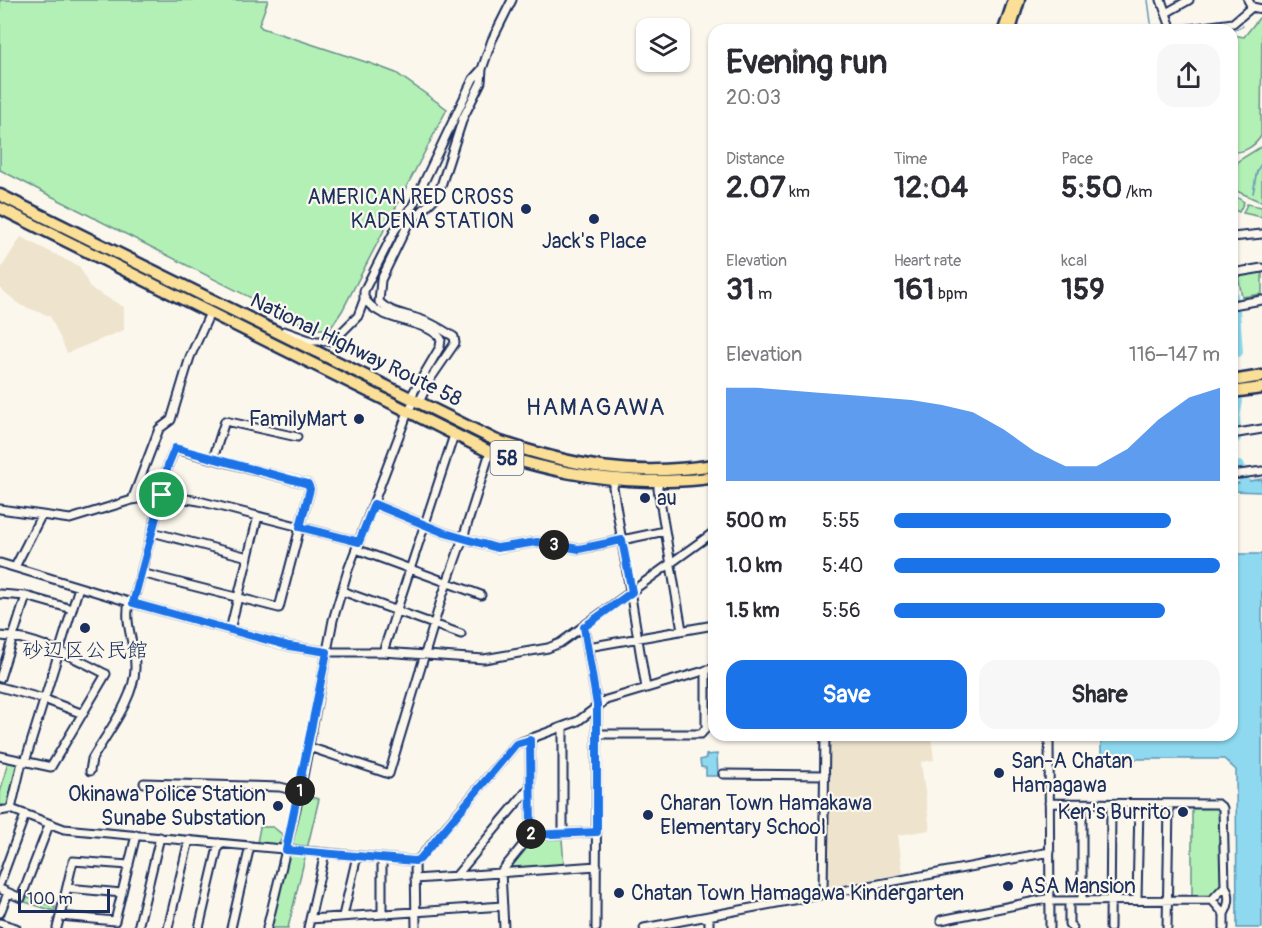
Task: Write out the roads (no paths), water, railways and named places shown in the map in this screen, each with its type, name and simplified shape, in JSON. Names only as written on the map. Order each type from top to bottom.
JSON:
[{"type":"highway","name":"National Highway Route 58","points":[[0,195],[495,440],[540,455],[616,470],[653,471],[708,466]]},
{"type":"highway","name":"National Highway Route 58","points":[[0,208],[490,452],[538,467],[581,476],[658,481],[708,478]]},
{"type":"highway","points":[[1238,380],[1262,376]]},
{"type":"highway","points":[[1238,391],[1262,388]]},
{"type":"main road","points":[[1005,24],[1013,0]]},
{"type":"main road","points":[[1013,24],[1020,0]]},
{"type":"street","points":[[248,317],[312,341],[328,340],[341,333],[358,316],[364,291],[384,250],[438,195],[463,118],[481,82],[482,69],[492,40],[512,0]]},
{"type":"street","points":[[1161,0],[1170,24]]},
{"type":"street","points":[[1166,13],[1189,0]]},
{"type":"street","points":[[1226,24],[1233,23],[1250,3],[1262,9]]},
{"type":"street","points":[[415,400],[455,343],[454,337],[419,319],[399,314],[379,302],[381,280],[400,235],[405,213],[413,205],[473,79],[482,69]]},
{"type":"street","points":[[1238,236],[1262,234]]},
{"type":"street","points":[[1238,272],[1262,268]]},
{"type":"street","points":[[267,928],[300,792],[328,637],[358,545],[408,412],[440,347],[441,339],[438,334],[400,321],[376,309],[367,303],[364,297]]},
{"type":"street","points":[[1238,303],[1262,300]]},
{"type":"street","points":[[132,500],[159,429],[171,420],[190,357],[210,313]]},
{"type":"street","points":[[213,459],[225,421],[297,437]]},
{"type":"street","points":[[1238,432],[1262,429]]},
{"type":"street","points":[[383,652],[454,435]]},
{"type":"street","points":[[90,771],[92,759],[131,693],[135,668],[127,614],[141,573],[168,465],[175,448],[308,484],[310,489],[279,608],[141,573]]},
{"type":"street","points":[[309,747],[389,774],[447,582],[490,452]]},
{"type":"street","points":[[1238,474],[1262,471]]},
{"type":"street","points":[[615,480],[613,488],[632,592],[646,688]]},
{"type":"street","points":[[658,481],[682,630]]},
{"type":"street","points":[[0,509],[70,519],[132,500],[162,495],[199,501],[300,527],[358,545],[410,569],[481,595]]},
{"type":"street","points":[[374,504],[445,533],[497,548],[537,542],[579,549],[665,531]]},
{"type":"street","points":[[15,567],[41,516]]},
{"type":"street","points":[[230,630],[258,516]]},
{"type":"street","points":[[152,532],[248,557]]},
{"type":"street","points":[[0,563],[289,646],[327,652],[383,652],[484,659],[548,648],[560,643],[708,536]]},
{"type":"street","points":[[11,809],[79,587]]},
{"type":"street","points":[[342,591],[461,634]]},
{"type":"street","points":[[0,594],[26,596],[72,609]]},
{"type":"street","points":[[0,678],[26,596]]},
{"type":"street","points":[[588,647],[708,626]]},
{"type":"street","points":[[584,627],[597,705],[596,928]]},
{"type":"street","points":[[0,636],[13,637],[59,651],[106,674],[51,766],[0,756]]},
{"type":"street","points":[[0,811],[11,809],[64,830],[415,861],[420,859],[516,744],[578,722],[606,700],[706,670],[706,728],[700,734],[598,734]]},
{"type":"street","points":[[0,687],[44,699],[82,714]]},
{"type":"street","points":[[563,833],[564,727]]},
{"type":"street","points":[[504,928],[501,872],[531,835],[530,740]]},
{"type":"street","points":[[823,894],[825,741]]},
{"type":"street","points":[[1049,741],[1050,928]]},
{"type":"street","points":[[723,774],[825,775]]},
{"type":"street","points":[[144,783],[279,787],[300,792]]},
{"type":"street","points":[[456,876],[531,787]]},
{"type":"street","points":[[1049,803],[1218,804],[1223,808],[1225,886],[1228,891],[1229,906],[1224,914],[1224,928]]},
{"type":"street","points":[[1082,804],[1082,900]]},
{"type":"street","points":[[1167,928],[1168,804]]},
{"type":"street","points":[[1110,928],[1111,805]]},
{"type":"street","points":[[1137,900],[1139,805]]},
{"type":"street","points":[[0,883],[25,815]]},
{"type":"street","points":[[0,889],[21,898],[49,825]]},
{"type":"street","points":[[531,835],[597,832]]},
{"type":"street","points":[[60,916],[115,921],[136,835]]},
{"type":"street","points":[[138,928],[160,837]]},
{"type":"street","points":[[168,928],[189,840]]},
{"type":"street","points":[[199,928],[219,843]]},
{"type":"street","points":[[231,928],[250,846]]},
{"type":"street","points":[[647,928],[679,925],[709,916],[1050,852]]},
{"type":"street","points":[[308,928],[325,853]]},
{"type":"street","points":[[343,916],[357,856]]},
{"type":"street","points":[[382,859],[382,913]]},
{"type":"street","points":[[57,928],[73,861],[129,865]]},
{"type":"street","points":[[415,861],[416,928]]},
{"type":"street","points":[[416,879],[597,866]]},
{"type":"street","points":[[941,920],[1046,898],[1050,901],[1212,900],[1225,886]]},
{"type":"street","points":[[67,888],[122,893]]},
{"type":"street","points":[[0,913],[8,893]]},
{"type":"street","points":[[1212,900],[1224,914]]},
{"type":"street","points":[[1069,901],[1069,924],[1073,928]]},
{"type":"street","points":[[310,919],[503,906]]},
{"type":"street","points":[[709,916],[709,928]]},
{"type":"street","points":[[0,922],[16,928]]},
{"type":"water","points":[[1262,479],[1262,492],[1238,491],[1238,483]]},
{"type":"water","points":[[1238,554],[1262,554],[1262,928],[1237,928],[1236,770],[1224,759],[1101,759],[1101,741],[1238,741]]},
{"type":"water","points":[[717,754],[718,776],[706,776],[706,768],[701,767],[700,760],[706,758],[706,755]]},
{"type":"waterway","points":[[1148,0],[1151,24]]},
{"type":"waterway","points":[[1238,28],[1243,26]]},
{"type":"waterway","points":[[1253,193],[1256,174],[1262,163]]},
{"type":"waterway","points":[[1239,466],[1244,481]]},
{"type":"place","name":"AMERICAN RED CROSS KADENA STATION","points":[[526,209]]},
{"type":"place","name":"Jack's Place","points":[[594,219]]},
{"type":"place","name":"FamilyMart","points":[[359,419]]},
{"type":"place","name":"au","points":[[645,498]]},
{"type":"place","name":"砂辺区公民館","points":[[85,628]]},
{"type":"place","name":"San-A Chatan Hamagawa","points":[[999,773]]},
{"type":"place","name":"Okinawa Police Station Sunabe Substation","points":[[278,806]]},
{"type":"place","name":"Ken's Burrito","points":[[1183,812]]},
{"type":"place","name":"Charan Town Hamakawa Elementary School","points":[[648,815]]},
{"type":"place","name":"ASA Mansion","points":[[1008,886]]},
{"type":"place","name":"Chatan Town Hamagawa Kindergarten","points":[[619,893]]},
{"type":"district","name":"HAMAGAWA","points":[[596,407]]}]
